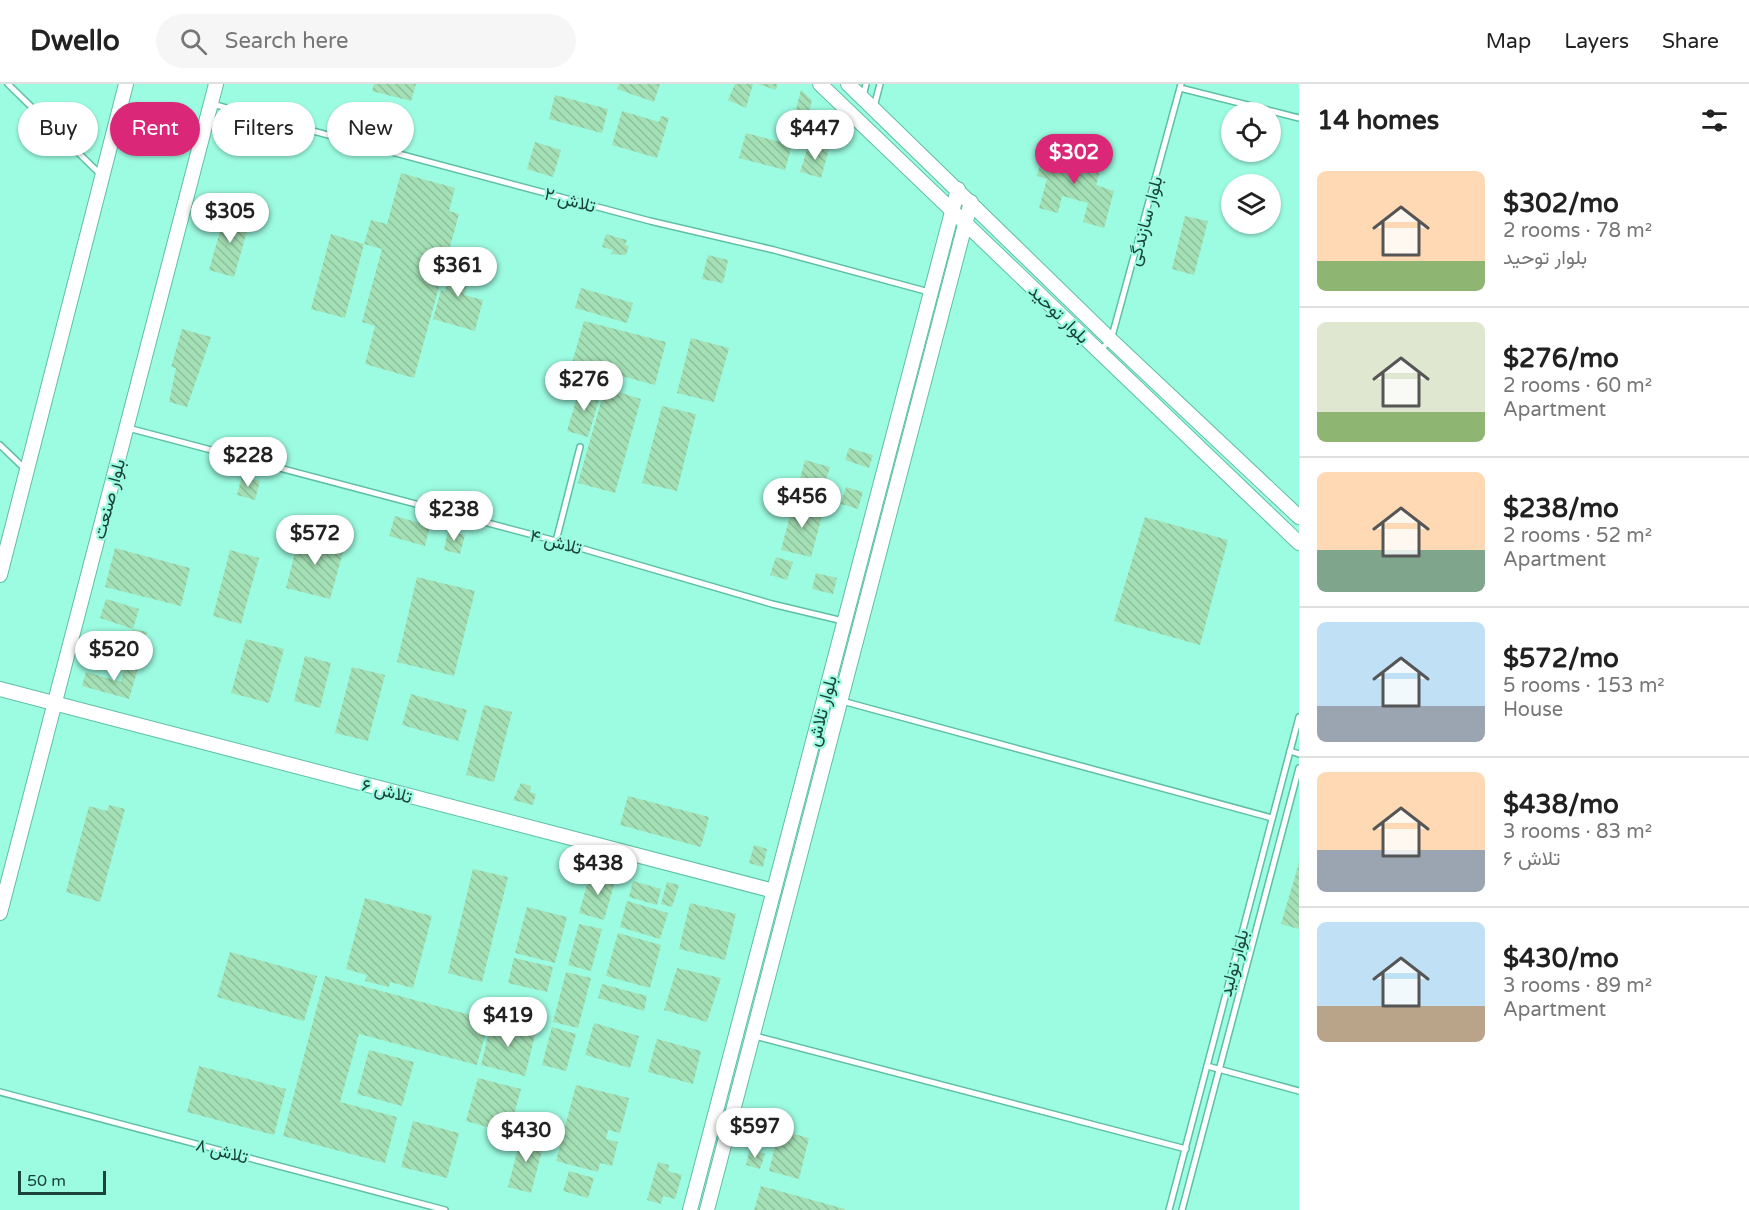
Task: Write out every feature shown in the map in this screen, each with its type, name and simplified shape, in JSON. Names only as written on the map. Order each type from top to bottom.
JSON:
[{"type":"street","points":[[0,575],[126,84]]},
{"type":"street","name":"بلوار صنعت","points":[[0,914],[216,84]]},
{"type":"street","name":"بلوار توحید","points":[[820,84],[1299,543]]},
{"type":"street","name":"بلوار توحید","points":[[848,84],[864,91],[874,108],[1111,340],[1299,517]]},
{"type":"street","name":"بلوار تلاش","points":[[690,1210],[958,189]]},
{"type":"street","name":"بلوار تلاش","points":[[707,1210],[971,202]]},
{"type":"street","points":[[943,246],[958,250]]},
{"type":"street","points":[[845,622],[860,626]]},
{"type":"street","name":"تلاش ۶","points":[[0,689],[774,891]]},
{"type":"street","points":[[826,697],[841,701]]},
{"type":"lane","points":[[8,84],[103,176]]},
{"type":"lane","points":[[874,108],[880,84]]},
{"type":"lane","points":[[1181,86],[1299,118]]},
{"type":"lane","name":"بلوار سازندگی","points":[[1111,340],[1181,86]]},
{"type":"lane","name":"تلاش ۲","points":[[211,104],[650,221],[774,250],[930,292]]},
{"type":"lane","points":[[1098,352],[1111,340]]},
{"type":"lane","name":"تلاش ۴","points":[[127,428],[556,541],[772,604],[845,622]]},
{"type":"lane","points":[[0,445],[27,470]]},
{"type":"lane","points":[[556,541],[580,447]]},
{"type":"lane","points":[[841,701],[1272,818]]},
{"type":"lane","name":"بلوار تولید","points":[[1169,1210],[1299,717]]},
{"type":"lane","points":[[1290,751],[1299,754]]},
{"type":"lane","name":"بلوار تولید","points":[[1182,1210],[1299,768]]},
{"type":"lane","points":[[1259,866],[1272,869]]},
{"type":"lane","points":[[1235,960],[1247,963]]},
{"type":"lane","points":[[753,1035],[1186,1149]]},
{"type":"lane","points":[[1207,1066],[1299,1091]]},
{"type":"lane","name":"تلاش ۸","points":[[0,1092],[445,1210]]},
{"type":"building","points":[[374,84],[416,84],[411,101],[372,91]]},
{"type":"building","points":[[619,84],[660,84],[654,102],[617,89]]},
{"type":"building","points":[[735,84],[753,84],[746,108],[728,100]]},
{"type":"building","points":[[758,84],[777,84],[776,90]]},
{"type":"building","points":[[801,90],[812,100],[807,121],[794,117]]},
{"type":"building","points":[[555,95],[608,109],[602,133],[549,119]]},
{"type":"building","points":[[622,111],[659,122],[661,116],[669,118],[657,158],[612,145]]},
{"type":"building","points":[[746,133],[792,145],[785,170],[739,158]]},
{"type":"building","points":[[535,142],[561,150],[553,177],[527,169]]},
{"type":"building","points":[[809,143],[829,149],[821,178],[800,172]]},
{"type":"building","points":[[1045,147],[1102,163],[1096,185],[1114,191],[1104,228],[1083,222],[1088,203],[1062,196],[1058,213],[1039,208],[1047,179],[1037,176]]},
{"type":"building","points":[[401,173],[455,188],[449,211],[459,214],[414,378],[365,364],[375,326],[362,322],[382,249],[364,244],[371,220],[387,224]]},
{"type":"building","points":[[226,210],[251,217],[234,277],[209,270]]},
{"type":"building","points":[[1185,216],[1208,221],[1194,275],[1172,269]]},
{"type":"building","points":[[331,234],[364,244],[345,318],[311,309]]},
{"type":"building","points":[[606,234],[627,240],[625,245],[629,246],[626,255],[611,254],[613,250],[602,247]]},
{"type":"building","points":[[454,255],[473,260],[464,295],[483,300],[475,331],[433,319],[441,290],[445,291]]},
{"type":"building","points":[[708,255],[728,260],[723,283],[702,279]]},
{"type":"building","points":[[581,288],[633,303],[627,323],[575,308]]},
{"type":"building","points":[[584,321],[666,342],[655,385],[572,363]]},
{"type":"building","points":[[182,329],[211,337],[187,407],[169,402],[176,368],[171,367]]},
{"type":"building","points":[[691,338],[729,348],[714,402],[677,393]]},
{"type":"building","points":[[580,387],[601,393],[588,437],[567,431]]},
{"type":"building","points":[[605,388],[641,399],[615,493],[578,483]]},
{"type":"building","points":[[662,406],[696,414],[677,491],[642,483]]},
{"type":"building","points":[[849,448],[873,455],[869,468],[845,460]]},
{"type":"building","points":[[805,460],[830,467],[822,493],[798,486]]},
{"type":"building","points":[[242,476],[260,481],[255,500],[237,495]]},
{"type":"building","points":[[846,487],[863,492],[858,509],[841,504]]},
{"type":"building","points":[[794,500],[824,508],[811,557],[781,550]]},
{"type":"building","points":[[395,516],[430,526],[425,546],[389,536]]},
{"type":"building","points":[[1145,517],[1228,540],[1200,645],[1114,621]]},
{"type":"building","points":[[448,531],[465,535],[460,554],[444,550]]},
{"type":"building","points":[[300,533],[345,545],[330,599],[286,588]]},
{"type":"building","points":[[115,548],[190,568],[181,606],[105,587]]},
{"type":"building","points":[[230,550],[259,558],[241,624],[213,616]]},
{"type":"building","points":[[776,557],[793,562],[787,580],[770,575]]},
{"type":"building","points":[[816,573],[837,578],[833,594],[812,589]]},
{"type":"building","points":[[417,577],[475,591],[454,676],[397,662]]},
{"type":"building","points":[[106,599],[139,609],[133,629],[100,618]]},
{"type":"building","points":[[133,629],[147,632],[141,654],[127,650]]},
{"type":"building","points":[[246,639],[284,649],[269,703],[231,693]]},
{"type":"building","points":[[305,656],[331,663],[320,708],[294,701]]},
{"type":"building","points":[[126,662],[139,665],[129,699],[82,686],[86,672],[121,682]]},
{"type":"building","points":[[352,667],[385,675],[368,741],[335,733]]},
{"type":"building","points":[[411,694],[467,710],[458,741],[402,725]]},
{"type":"building","points":[[484,705],[512,712],[494,782],[466,775]]},
{"type":"building","points":[[521,783],[531,786],[530,792],[536,794],[533,805],[513,800]]},
{"type":"building","points":[[628,796],[709,817],[701,847],[620,825]]},
{"type":"building","points":[[109,805],[125,809],[100,902],[66,892],[89,806],[107,811]]},
{"type":"building","points":[[754,845],[767,849],[763,867],[749,863]]},
{"type":"building","points":[[1299,863],[1299,929],[1281,924]]},
{"type":"building","points":[[473,869],[508,877],[482,982],[448,973]]},
{"type":"building","points":[[591,871],[616,878],[604,920],[579,913]]},
{"type":"building","points":[[633,881],[661,889],[657,905],[629,897]]},
{"type":"building","points":[[667,882],[679,885],[672,907],[661,904]]},
{"type":"building","points":[[365,898],[432,916],[413,988],[390,982],[389,987],[365,981],[367,975],[346,969]]},
{"type":"building","points":[[627,901],[668,913],[660,939],[620,927]]},
{"type":"building","points":[[690,903],[736,914],[725,960],[679,949]]},
{"type":"building","points":[[527,907],[567,917],[555,963],[515,953]]},
{"type":"building","points":[[579,924],[602,929],[591,971],[568,965]]},
{"type":"building","points":[[618,933],[661,945],[650,988],[606,976]]},
{"type":"building","points":[[230,952],[317,976],[304,1021],[217,997]]},
{"type":"building","points":[[514,958],[553,967],[547,992],[508,983]]},
{"type":"building","points":[[677,968],[721,978],[707,1022],[664,1010]]},
{"type":"building","points":[[566,972],[591,978],[578,1028],[553,1022]]},
{"type":"building","points":[[325,976],[489,1020],[477,1065],[359,1034],[340,1102],[397,1117],[385,1163],[283,1136]]},
{"type":"building","points":[[602,984],[647,996],[644,1011],[598,998]]},
{"type":"building","points":[[492,1020],[536,1031],[525,1076],[481,1065]]},
{"type":"building","points":[[594,1023],[639,1036],[630,1068],[585,1055]]},
{"type":"building","points":[[552,1027],[576,1034],[566,1071],[542,1065]]},
{"type":"building","points":[[657,1039],[701,1051],[693,1084],[648,1072]]},
{"type":"building","points":[[369,1050],[414,1062],[402,1106],[357,1094]]},
{"type":"building","points":[[199,1066],[286,1089],[274,1135],[187,1112]]},
{"type":"building","points":[[478,1078],[521,1089],[509,1133],[466,1121]]},
{"type":"building","points":[[576,1085],[629,1098],[620,1133],[608,1130],[606,1139],[618,1142],[612,1166],[600,1163],[598,1172],[556,1161]]},
{"type":"building","points":[[413,1121],[459,1133],[447,1178],[401,1167]]},
{"type":"building","points":[[779,1130],[809,1138],[799,1179],[769,1171]]},
{"type":"building","points":[[522,1133],[545,1139],[531,1193],[508,1187]]},
{"type":"building","points":[[750,1149],[765,1154],[760,1169],[746,1165]]},
{"type":"building","points":[[658,1162],[669,1165],[668,1171],[682,1175],[675,1199],[663,1196],[661,1204],[647,1200]]},
{"type":"building","points":[[569,1171],[594,1178],[588,1198],[563,1191]]},
{"type":"building","points":[[761,1186],[845,1209],[845,1210],[754,1210]]}]
